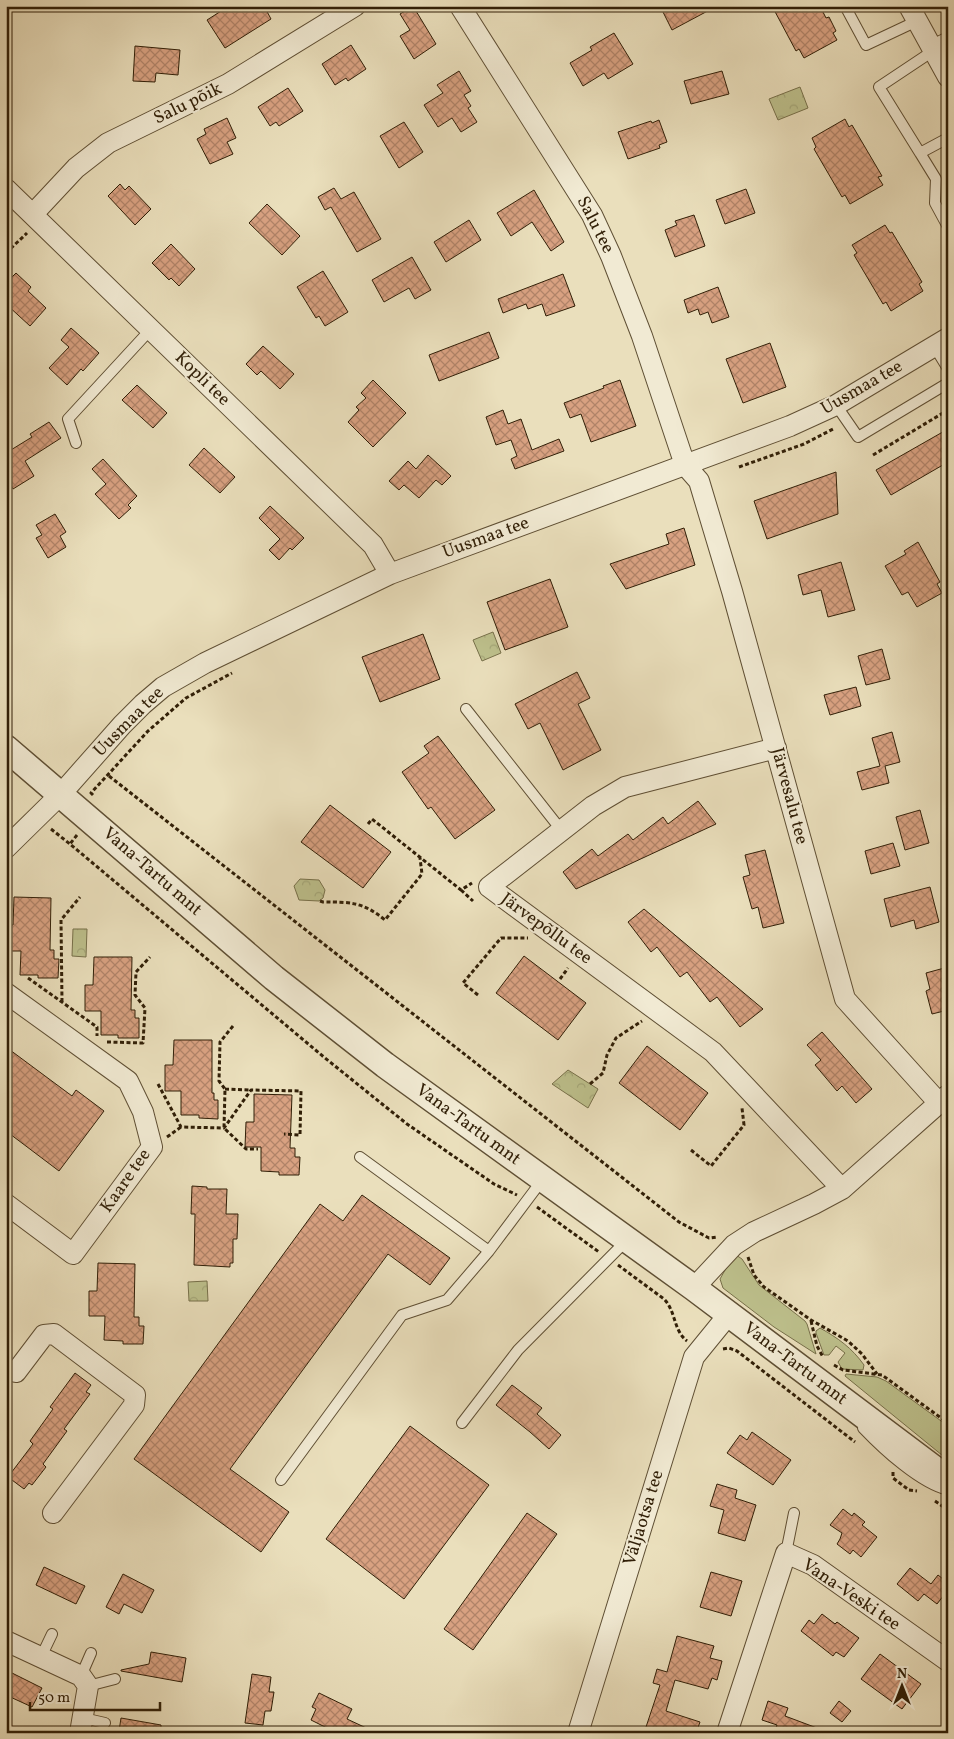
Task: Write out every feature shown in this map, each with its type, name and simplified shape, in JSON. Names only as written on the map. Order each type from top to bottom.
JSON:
[{"type":"street","name":"Salu põik","points":[[33,214],[76,168],[108,143],[228,84],[355,6]]},
{"type":"street","name":"Salu tee","points":[[460,6],[592,215],[611,256],[642,336],[685,465]]},
{"type":"street","points":[[913,14],[948,77]]},
{"type":"street","name":"Kopli tee","points":[[6,189],[373,545],[390,574]]},
{"type":"street","name":"Uusmaa tee","points":[[6,848],[61,794],[122,725],[163,687],[205,662],[390,574],[790,426],[836,405],[941,342]]},
{"type":"street","name":"Järvesalu tee","points":[[685,465],[700,481],[845,999],[943,1098]]},
{"type":"street","name":"Vana-Tartu mnt","points":[[6,748],[274,978],[385,1065],[544,1178],[729,1314],[824,1368],[913,1453],[948,1479]]},
{"type":"street","name":"Järvepõllu tee","points":[[776,748],[625,787],[593,806],[489,887],[713,1052],[842,1189]]},
{"type":"street","name":"Kaare tee","points":[[6,993],[91,1046],[128,1081],[143,1112],[152,1147],[73,1254],[6,1204]]},
{"type":"street","points":[[694,1288],[734,1245],[754,1232],[842,1189],[943,1098]]},
{"type":"street","name":"Väljaotsa tee","points":[[578,1733],[694,1357],[729,1314]]},
{"type":"street","points":[[10,1374],[44,1334],[54,1334],[135,1395],[134,1405],[53,1513]]},
{"type":"street","name":"Vana-Veski tee","points":[[727,1733],[786,1553],[813,1565],[948,1662]]},
{"type":"street","points":[[6,1641],[43,1662],[84,1681],[82,1726]]},
{"type":"lane","points":[[845,6],[866,46],[913,14]]},
{"type":"lane","points":[[948,37],[879,87],[936,179],[935,203],[948,227]]},
{"type":"lane","points":[[920,153],[948,138]]},
{"type":"lane","points":[[76,443],[68,419],[150,329]]},
{"type":"lane","points":[[941,342],[948,369]]},
{"type":"lane","points":[[836,405],[858,437],[948,383]]},
{"type":"lane","points":[[466,709],[562,831]]},
{"type":"lane","points":[[360,1157],[489,1250]]},
{"type":"lane","points":[[281,1480],[402,1315],[447,1300],[489,1250],[544,1178]]},
{"type":"lane","points":[[462,1423],[518,1350],[628,1240]]},
{"type":"lane","points":[[729,1314],[776,1337]]},
{"type":"lane","points":[[824,1368],[882,1448],[934,1487],[948,1490]]},
{"type":"lane","points":[[885,1418],[913,1453]]},
{"type":"lane","points":[[786,1553],[794,1513]]},
{"type":"lane","points":[[43,1662],[52,1634]]},
{"type":"lane","points":[[91,1653],[84,1681],[115,1679]]},
{"type":"lane","points":[[82,1726],[105,1723]]},
{"type":"path","points":[[6,253],[31,229],[33,214]]},
{"type":"path","points":[[873,455],[948,410]]},
{"type":"path","points":[[734,468],[804,444],[847,422]]},
{"type":"path","points":[[95,797],[91,793],[148,730],[186,698],[237,670]]},
{"type":"path","points":[[108,776],[679,1222],[709,1238],[725,1236],[749,1257],[754,1275],[764,1286],[811,1320],[848,1341],[862,1354],[878,1374]]},
{"type":"path","points":[[368,824],[372,819],[473,901]]},
{"type":"path","points":[[80,832],[70,844],[317,1052],[407,1124],[494,1184],[520,1196]]},
{"type":"path","points":[[320,901],[363,906],[371,909],[385,920],[422,874],[420,858]]},
{"type":"path","points":[[461,890],[478,879]]},
{"type":"path","points":[[62,1002],[61,920],[80,897]]},
{"type":"path","points":[[478,995],[463,983],[501,938],[529,938]]},
{"type":"path","points":[[28,978],[97,1027],[91,1046],[143,1043],[145,1008],[135,995],[136,972],[150,956]]},
{"type":"path","points":[[560,979],[572,964]]},
{"type":"path","points":[[590,1084],[603,1073],[607,1055],[616,1038],[640,1024],[646,1017]]},
{"type":"path","points":[[224,1128],[225,1089],[219,1081],[220,1042],[233,1026]]},
{"type":"path","points":[[943,1070],[948,1076]]},
{"type":"path","points":[[158,1084],[181,1128],[224,1128],[246,1149],[258,1149]]},
{"type":"path","points":[[225,1089],[301,1091],[300,1135],[284,1134]]},
{"type":"path","points":[[224,1128],[251,1090]]},
{"type":"path","points":[[691,1150],[711,1166],[744,1126],[741,1107]]},
{"type":"path","points":[[536,1206],[601,1253]]},
{"type":"path","points":[[616,1264],[664,1299],[670,1306],[680,1335],[691,1344]]},
{"type":"path","points":[[811,1320],[824,1368],[882,1375],[948,1423]]},
{"type":"path","points":[[721,1350],[729,1348],[738,1351],[862,1446]]},
{"type":"path","points":[[893,1470],[893,1478],[909,1490],[922,1491]]},
{"type":"path","points":[[928,1496],[948,1510]]},
{"type":"green space","points":[[800,87],[808,108],[778,120],[769,99]]},
{"type":"green space","points":[[493,632],[501,653],[482,661],[473,640]]},
{"type":"green space","points":[[300,879],[319,880],[325,890],[323,898],[319,901],[299,900],[294,886]]},
{"type":"green space","points":[[73,929],[87,929],[86,957],[72,956]]},
{"type":"green space","points":[[568,1070],[598,1089],[588,1108],[552,1084]]},
{"type":"green space","points":[[736,1255],[742,1259],[759,1285],[805,1321],[816,1354],[774,1327],[723,1288],[720,1279]]},
{"type":"green space","points":[[207,1281],[208,1301],[189,1301],[188,1282]]},
{"type":"green space","points":[[820,1328],[850,1348],[864,1365],[863,1370],[842,1369],[838,1362],[845,1353],[836,1346],[829,1355],[824,1355],[816,1333]]},
{"type":"green space","points":[[846,1374],[877,1377],[886,1381],[948,1426],[948,1460],[845,1376]]},
{"type":"building","points":[[229,6],[264,6],[271,19],[225,48],[207,20]]},
{"type":"building","points":[[413,6],[436,44],[414,59],[400,36],[410,30],[400,14]]},
{"type":"building","points":[[660,6],[717,6],[672,30]]},
{"type":"building","points":[[772,6],[820,6],[826,18],[829,17],[836,31],[833,33],[837,40],[804,58],[799,49],[796,51]]},
{"type":"building","points":[[614,33],[633,64],[608,79],[604,73],[583,86],[570,63],[592,50],[590,47]]},
{"type":"building","points":[[351,45],[366,69],[348,81],[346,78],[335,85],[322,64]]},
{"type":"building","points":[[135,46],[180,50],[178,75],[156,73],[155,82],[133,81]]},
{"type":"building","points":[[459,71],[471,91],[464,95],[471,106],[468,108],[477,122],[461,132],[452,118],[438,127],[424,105],[443,93],[437,85]]},
{"type":"building","points":[[722,71],[729,94],[691,104],[684,81]]},
{"type":"building","points":[[288,88],[303,111],[279,126],[276,122],[270,126],[258,107]]},
{"type":"building","points":[[227,118],[236,138],[227,142],[233,154],[210,164],[197,139],[206,134],[204,129]]},
{"type":"building","points":[[845,119],[849,127],[852,125],[882,176],[878,177],[883,185],[850,204],[845,195],[842,197],[814,149],[816,147],[812,138]]},
{"type":"building","points":[[659,120],[667,142],[659,145],[660,148],[628,159],[618,132]]},
{"type":"building","points":[[404,122],[423,152],[399,168],[380,136]]},
{"type":"building","points":[[120,184],[125,190],[129,186],[151,209],[135,225],[108,196]]},
{"type":"building","points":[[334,188],[341,199],[354,192],[381,239],[357,252],[331,207],[325,210],[318,197]]},
{"type":"building","points":[[746,189],[755,213],[725,224],[716,200]]},
{"type":"building","points":[[534,190],[564,242],[551,251],[532,222],[511,236],[497,213]]},
{"type":"building","points":[[267,204],[300,236],[282,255],[249,223]]},
{"type":"building","points":[[694,215],[705,246],[675,257],[665,230],[677,225],[675,221]]},
{"type":"building","points":[[469,220],[481,240],[446,262],[434,242]]},
{"type":"building","points":[[885,225],[890,233],[892,232],[922,282],[919,284],[923,291],[891,311],[886,302],[883,304],[854,255],[857,253],[852,245]]},
{"type":"building","points":[[171,244],[195,269],[179,286],[171,278],[169,280],[152,263]]},
{"type":"building","points":[[412,257],[431,290],[415,299],[409,288],[384,302],[372,280]]},
{"type":"building","points":[[323,271],[348,312],[325,326],[319,316],[316,318],[297,287]]},
{"type":"building","points":[[16,273],[31,287],[28,291],[46,308],[30,326],[6,304],[6,283]]},
{"type":"building","points":[[563,274],[575,306],[546,316],[542,304],[528,309],[526,304],[503,313],[498,299]]},
{"type":"building","points":[[718,287],[729,317],[712,323],[708,312],[700,315],[698,309],[688,313],[684,300]]},
{"type":"building","points":[[71,328],[99,353],[67,385],[49,368],[69,347],[61,340]]},
{"type":"building","points":[[489,332],[499,358],[439,381],[429,355]]},
{"type":"building","points":[[770,343],[786,387],[743,403],[726,359]]},
{"type":"building","points":[[263,346],[294,374],[280,389],[261,371],[257,375],[246,364]]},
{"type":"building","points":[[373,380],[406,413],[373,447],[348,422],[359,410],[356,407],[366,398],[361,393]]},
{"type":"building","points":[[620,380],[636,426],[591,442],[581,414],[570,418],[564,403]]},
{"type":"building","points":[[137,385],[167,413],[153,428],[122,400]]},
{"type":"building","points":[[503,410],[508,424],[521,419],[532,450],[559,439],[564,451],[515,469],[511,459],[517,456],[511,440],[496,445],[486,417]]},
{"type":"building","points":[[49,422],[61,438],[25,461],[34,476],[13,489],[6,477],[6,453],[32,437],[30,434]]},
{"type":"building","points":[[948,429],[948,462],[891,495],[876,470]]},
{"type":"building","points":[[204,448],[235,477],[220,493],[189,465]]},
{"type":"building","points":[[428,455],[451,476],[442,485],[436,480],[419,498],[404,485],[399,490],[389,481],[408,461],[416,469]]},
{"type":"building","points":[[103,459],[137,496],[128,505],[131,508],[119,519],[95,494],[106,484],[92,469]]},
{"type":"building","points":[[836,472],[838,514],[767,539],[754,501]]},
{"type":"building","points":[[270,506],[304,538],[292,550],[290,548],[279,560],[269,550],[280,539],[259,518]]},
{"type":"building","points":[[55,514],[66,532],[60,536],[66,547],[48,558],[36,538],[42,535],[36,525]]},
{"type":"building","points":[[684,528],[695,565],[626,589],[610,564],[669,544],[666,534]]},
{"type":"building","points":[[918,542],[940,582],[937,584],[942,593],[917,607],[908,592],[902,595],[885,566],[906,554],[904,551]]},
{"type":"building","points":[[841,562],[855,610],[828,617],[821,590],[803,595],[798,575]]},
{"type":"building","points":[[550,579],[568,627],[505,650],[487,602]]},
{"type":"building","points":[[423,634],[440,679],[380,702],[362,657]]},
{"type":"building","points":[[882,649],[890,679],[866,685],[858,656]]},
{"type":"building","points":[[577,672],[590,698],[578,704],[601,750],[563,770],[540,723],[528,729],[515,704]]},
{"type":"building","points":[[856,687],[861,706],[830,715],[824,695]]},
{"type":"building","points":[[892,732],[900,762],[885,766],[889,783],[862,790],[857,772],[880,766],[872,738]]},
{"type":"building","points":[[438,736],[495,810],[455,839],[431,807],[428,809],[402,772],[429,753],[424,746]]},
{"type":"building","points":[[698,801],[716,824],[576,889],[563,872],[592,849],[598,856],[628,834],[633,840],[663,817],[668,824]]},
{"type":"building","points":[[330,805],[391,852],[363,888],[301,842]]},
{"type":"building","points":[[920,810],[929,843],[905,850],[896,817]]},
{"type":"building","points":[[893,843],[900,866],[871,874],[865,851]]},
{"type":"building","points":[[765,850],[784,923],[763,928],[758,907],[752,909],[743,877],[750,875],[745,855]]},
{"type":"building","points":[[930,887],[939,922],[916,929],[914,920],[891,927],[884,899]]},
{"type":"building","points":[[14,897],[51,898],[50,950],[54,950],[54,959],[59,959],[58,978],[38,978],[38,975],[20,975],[21,951],[6,951],[6,925],[13,925]]},
{"type":"building","points":[[644,909],[763,1009],[740,1027],[717,997],[710,1002],[687,972],[680,977],[657,947],[651,952],[628,922]]},
{"type":"building","points":[[524,956],[586,1003],[558,1040],[496,993]]},
{"type":"building","points":[[94,957],[132,957],[131,1010],[135,1010],[135,1018],[139,1018],[139,1038],[118,1038],[118,1035],[101,1035],[101,1011],[85,1011],[85,985],[93,985]]},
{"type":"building","points":[[948,967],[948,1010],[932,1014],[926,991],[930,989],[926,973]]},
{"type":"building","points":[[822,1032],[872,1089],[856,1103],[842,1086],[837,1091],[815,1065],[821,1060],[807,1045]]},
{"type":"building","points":[[174,1040],[212,1040],[212,1093],[214,1093],[214,1100],[218,1100],[218,1119],[199,1118],[199,1115],[181,1115],[181,1091],[165,1091],[165,1065],[173,1065]]},
{"type":"building","points":[[647,1046],[708,1093],[680,1130],[619,1083]]},
{"type":"building","points":[[6,1047],[72,1096],[76,1090],[104,1111],[59,1171],[6,1131]]},
{"type":"building","points":[[254,1094],[292,1095],[290,1148],[295,1148],[295,1157],[300,1157],[299,1175],[279,1175],[279,1172],[261,1171],[261,1147],[245,1147],[246,1122],[254,1122]]},
{"type":"building","points":[[192,1186],[207,1187],[207,1189],[227,1189],[226,1214],[238,1214],[237,1239],[233,1239],[233,1263],[230,1263],[230,1267],[194,1265],[195,1214],[191,1214]]},
{"type":"building","points":[[362,1195],[450,1258],[430,1285],[388,1254],[230,1469],[289,1512],[261,1552],[134,1459],[320,1204],[343,1221]]},
{"type":"building","points":[[98,1263],[135,1264],[134,1317],[139,1317],[139,1326],[144,1326],[143,1344],[123,1344],[123,1341],[104,1340],[105,1316],[89,1316],[89,1291],[97,1291]]},
{"type":"building","points":[[75,1373],[91,1385],[86,1392],[90,1394],[64,1429],[67,1431],[43,1464],[46,1467],[32,1485],[29,1483],[24,1489],[8,1477],[33,1444],[30,1441],[53,1409],[50,1407]]},
{"type":"building","points":[[512,1385],[542,1408],[537,1414],[561,1435],[549,1449],[496,1405]]},
{"type":"building","points":[[410,1426],[489,1485],[404,1599],[326,1539]]},
{"type":"building","points":[[752,1432],[791,1460],[773,1485],[727,1453],[740,1435],[747,1440]]},
{"type":"building","points":[[717,1484],[737,1490],[735,1498],[756,1505],[745,1541],[718,1533],[724,1510],[710,1506]]},
{"type":"building","points":[[843,1509],[852,1516],[854,1513],[865,1522],[862,1525],[877,1537],[861,1557],[853,1550],[850,1554],[837,1544],[842,1533],[830,1525]]},
{"type":"building","points":[[527,1513],[557,1534],[473,1650],[444,1629]]},
{"type":"building","points":[[44,1567],[85,1586],[76,1604],[36,1585]]},
{"type":"building","points":[[910,1568],[931,1584],[938,1575],[948,1583],[948,1590],[937,1604],[924,1594],[918,1601],[897,1584]]},
{"type":"building","points":[[711,1572],[742,1581],[731,1616],[700,1607]]},
{"type":"building","points":[[123,1574],[154,1590],[142,1613],[124,1604],[119,1614],[106,1607]]},
{"type":"building","points":[[822,1614],[859,1638],[844,1657],[836,1652],[833,1656],[801,1631],[809,1620],[814,1624]]},
{"type":"building","points":[[677,1636],[714,1646],[710,1658],[722,1661],[717,1680],[712,1678],[708,1689],[675,1680],[666,1711],[700,1722],[696,1733],[644,1733],[660,1685],[653,1683],[657,1669],[667,1672]]},
{"type":"building","points":[[151,1652],[186,1658],[182,1682],[121,1671],[149,1664]]},
{"type":"building","points":[[880,1654],[921,1684],[902,1709],[861,1679]]},
{"type":"building","points":[[6,1670],[42,1688],[32,1707],[6,1695]]},
{"type":"building","points":[[252,1674],[271,1677],[269,1692],[274,1692],[271,1711],[265,1711],[263,1725],[245,1723]]},
{"type":"building","points":[[319,1693],[352,1709],[347,1719],[377,1733],[327,1733],[329,1729],[311,1720],[316,1709],[312,1707]]},
{"type":"building","points":[[768,1701],[788,1708],[785,1716],[825,1731],[825,1733],[774,1733],[777,1725],[762,1720]]},
{"type":"building","points":[[839,1701],[851,1711],[842,1722],[830,1713]]},
{"type":"building","points":[[121,1718],[161,1725],[161,1733],[119,1731]]}]
